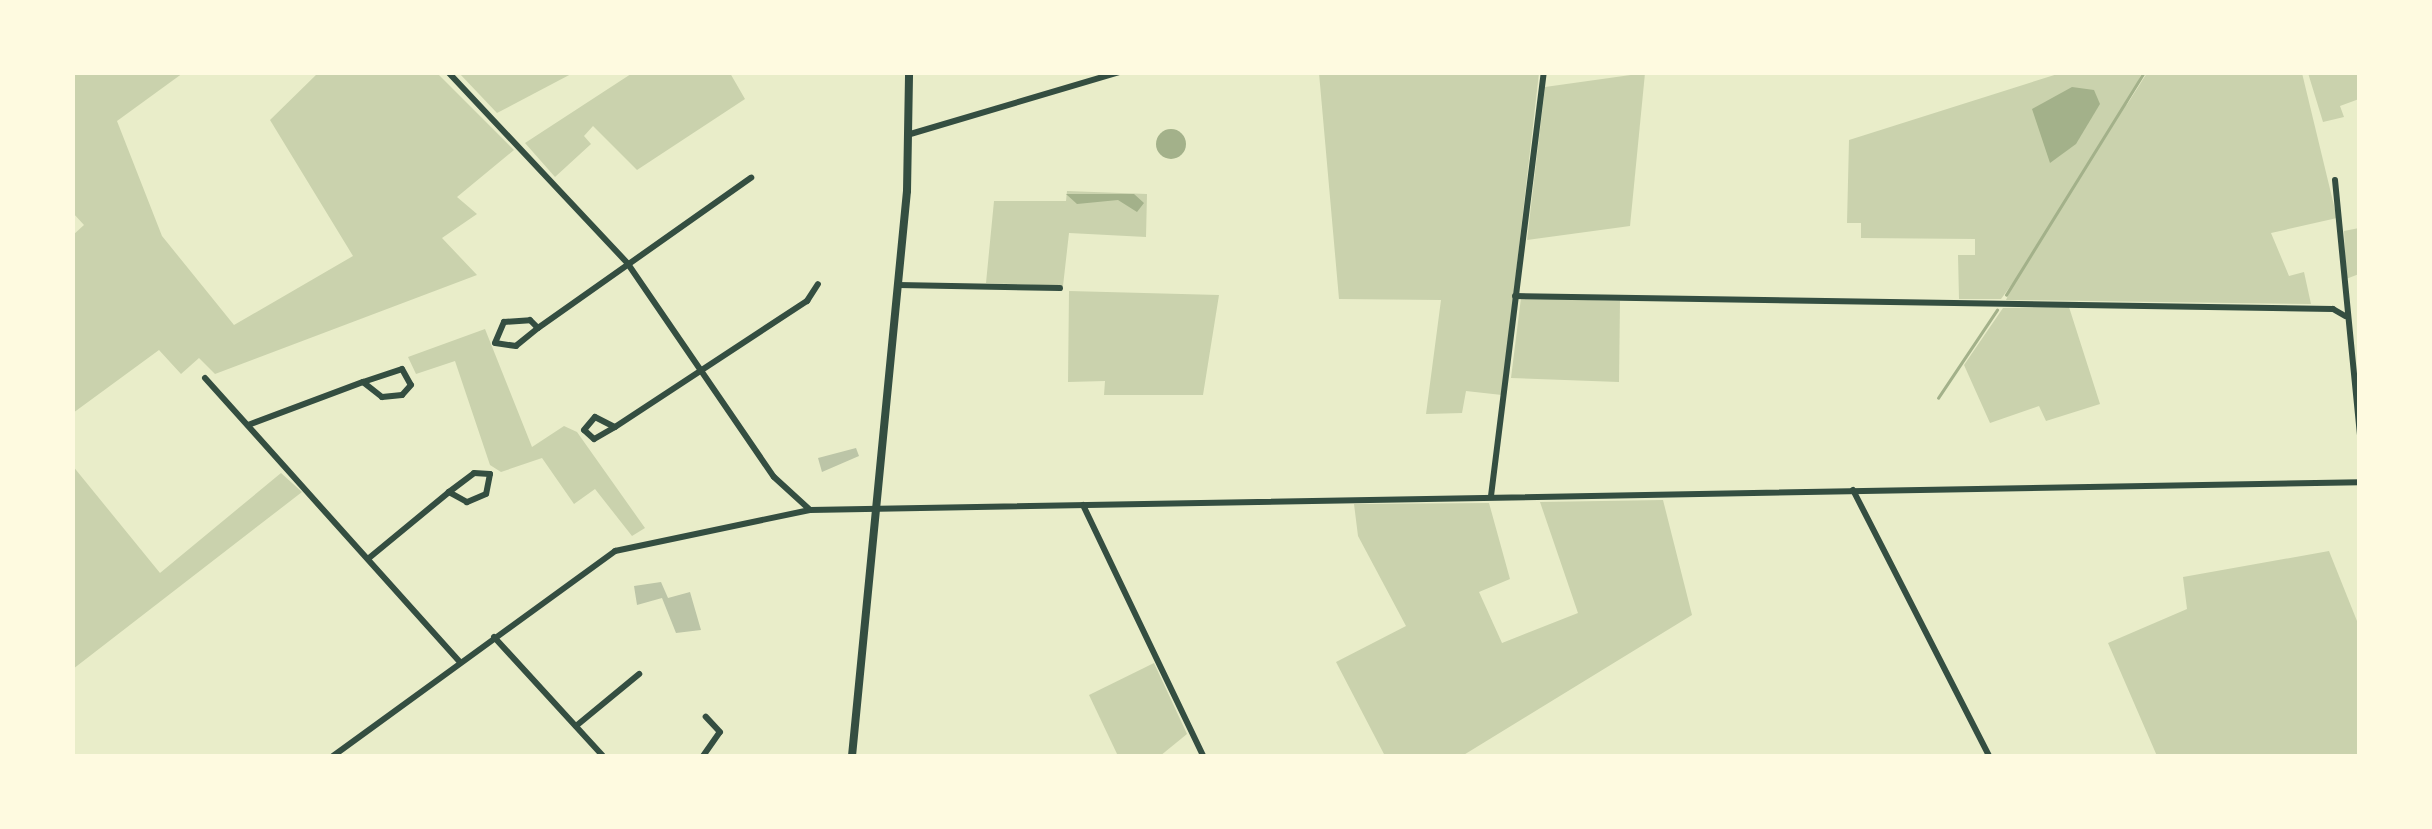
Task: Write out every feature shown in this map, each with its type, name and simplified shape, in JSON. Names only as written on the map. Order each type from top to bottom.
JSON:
[{"type":"street","points":[[448,72],[628,264],[790,497],[810,510]]},
{"type":"street","points":[[852,756],[898,285],[909,72]]},
{"type":"street","points":[[907,135],[1120,72]]},
{"type":"street","points":[[1491,496],[1544,72]]},
{"type":"street","points":[[538,328],[512,318],[493,338],[511,348],[750,178]]},
{"type":"street","points":[[2335,180],[2345,316],[2360,437]]},
{"type":"street","points":[[615,427],[595,417],[584,430],[594,439],[615,427],[807,301],[818,284]]},
{"type":"street","points":[[898,285],[1060,288]]},
{"type":"street","points":[[1515,296],[2345,316]]},
{"type":"street","points":[[248,425],[363,382],[402,369],[411,385],[382,397],[363,382]]},
{"type":"street","points":[[205,378],[460,662]]},
{"type":"street","points":[[369,558],[449,492],[480,470],[492,479],[473,502],[449,492]]},
{"type":"street","points":[[333,756],[615,551],[810,510],[878,505],[1083,506],[2360,482]]},
{"type":"street","points":[[1853,490],[1989,756]]},
{"type":"street","points":[[1083,506],[1203,756]]},
{"type":"street","points":[[494,637],[603,756]]},
{"type":"street","points":[[576,726],[639,674]]},
{"type":"street","points":[[702,756],[720,732],[706,717]]},
{"type":"shaded area","points":[[73,72],[183,73],[117,121],[162,236],[234,325],[353,256],[270,120],[318,73],[437,73],[514,150],[457,197],[477,214],[442,238],[477,275],[215,374],[199,358],[181,374],[159,350],[73,413],[73,235],[84,225],[73,213]]},
{"type":"shaded area","points":[[634,72],[730,73],[745,99],[637,170],[593,126],[584,136],[591,144],[555,177],[525,143]]},
{"type":"shaded area","points":[[2064,72],[2142,73],[2126,106],[2147,73],[2302,73],[2337,218],[2271,233],[2289,276],[2304,272],[2311,304],[2006,300],[2015,280],[2001,299],[1959,299],[1958,255],[1975,255],[1975,239],[1861,238],[1861,223],[1847,223],[1849,140]]},
{"type":"shaded area","points":[[459,73],[573,73],[497,113]]},
{"type":"shaded area","points":[[1319,73],[1539,73],[1502,395],[1466,391],[1462,413],[1426,414],[1441,300],[1339,299]]},
{"type":"shaded area","points":[[1645,73],[1630,226],[1527,240],[1545,87]]},
{"type":"shaded area","points":[[2308,73],[2359,73],[2359,99],[2340,106],[2344,117],[2323,122]]},
{"type":"shaded area","points":[[2072,87],[2094,90],[2100,104],[2076,144],[2050,163],[2032,109]]},
{"type":"shaded area","points":[[1171,129],[1182,133],[1186,144],[1182,155],[1171,159],[1160,155],[1156,144],[1160,133]]},
{"type":"shaded area","points":[[1067,191],[1147,194],[1146,237],[1069,233],[1063,286],[986,283],[994,201],[1066,201]]},
{"type":"shaded area","points":[[1066,194],[1134,194],[1144,203],[1137,212],[1118,200],[1077,204]]},
{"type":"shaded area","points":[[2359,228],[2359,274],[2346,279],[2344,231]]},
{"type":"shaded area","points":[[1069,291],[1219,295],[1203,395],[1104,395],[1105,381],[1068,382]]},
{"type":"shaded area","points":[[1521,298],[1620,301],[1619,382],[1511,378]]},
{"type":"shaded area","points":[[2069,307],[2100,404],[2046,421],[2039,406],[1990,423],[1964,365],[2003,308]]},
{"type":"shaded area","points":[[485,329],[532,447],[564,426],[577,432],[645,528],[632,536],[595,489],[574,504],[542,458],[501,472],[490,465],[455,361],[416,374],[408,357]]},
{"type":"shaded area","points":[[72,465],[160,573],[281,473],[302,492],[73,669]]},
{"type":"shaded area","points":[[1663,500],[1692,615],[1462,756],[1385,756],[1336,662],[1406,626],[1358,536],[1354,504],[1489,503],[1510,579],[1479,592],[1502,643],[1578,613],[1540,502]]},
{"type":"shaded area","points":[[2329,551],[2359,626],[2359,756],[2157,756],[2108,643],[2187,609],[2183,577]]},
{"type":"shaded area","points":[[1154,663],[1187,734],[1160,756],[1118,756],[1089,695]]},
{"type":"building","points":[[856,448],[859,456],[822,472],[818,458]]},
{"type":"building","points":[[661,582],[668,598],[690,592],[701,630],[676,633],[662,598],[637,605],[634,586]]},
{"type":"waterway","points":[[2006,295],[2144,72]]},
{"type":"waterway","points":[[1938,398],[1997,310]]}]
